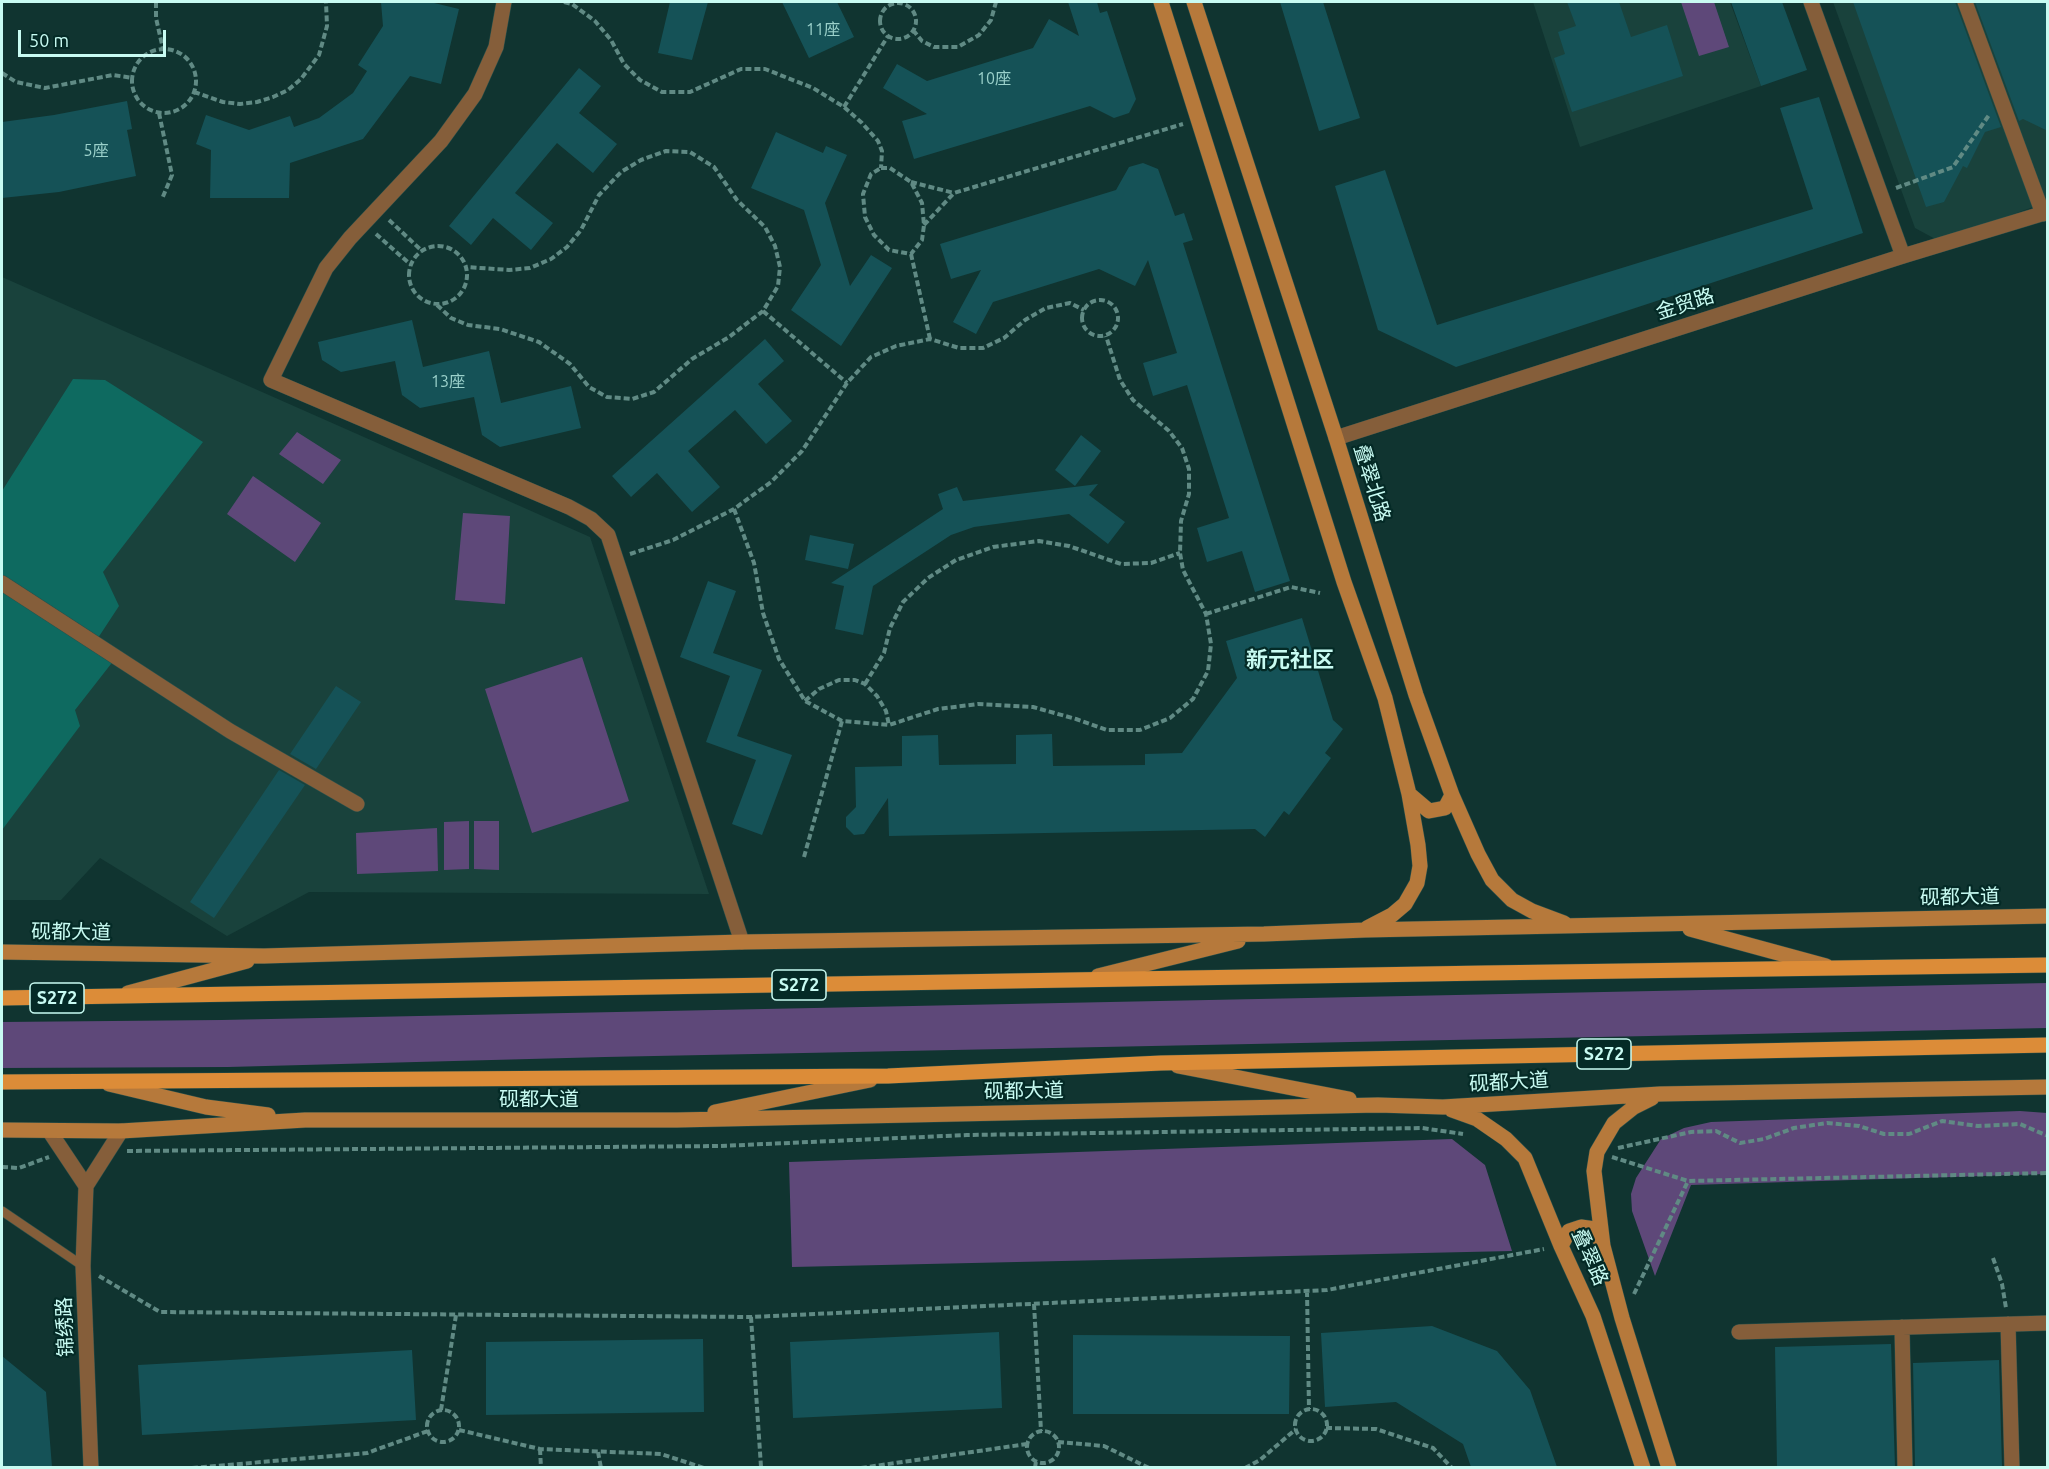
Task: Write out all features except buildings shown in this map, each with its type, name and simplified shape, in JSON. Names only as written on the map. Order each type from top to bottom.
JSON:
[{"type":"main road","name":"S272","points":[[2,998],[2048,965]]},
{"type":"main road","name":"砚都大道","points":[[2,1082],[888,1076],[1161,1063],[2048,1045]]},
{"type":"street","points":[[504,2],[496,47],[475,94],[441,141],[364,223],[326,268],[271,380],[569,507],[591,519],[608,535],[742,942]]},
{"type":"street","points":[[1161,2],[1344,582],[1385,698],[1410,794],[1420,866],[1417,883],[1405,903],[1392,915],[1365,930]]},
{"type":"street","name":"叠翠北路","points":[[1194,2],[1336,438],[1416,695],[1452,795],[1492,880],[1512,900],[1532,911],[1574,926]]},
{"type":"street","points":[[1811,2],[1903,256]]},
{"type":"street","points":[[1965,2],[2045,213]]},
{"type":"street","name":"金贸路","points":[[1336,438],[1903,256],[2045,213]]},
{"type":"street","points":[[2,583],[230,731],[357,804]]},
{"type":"street","points":[[1410,794],[1429,811],[1445,808],[1452,795]]},
{"type":"street","name":"砚都大道","points":[[2,952],[264,956],[742,942],[1264,934],[2048,916]]},
{"type":"street","points":[[1674,925],[1837,969]]},
{"type":"street","points":[[1084,980],[1264,934]]},
{"type":"street","points":[[112,998],[264,956]]},
{"type":"street","points":[[1161,1063],[1378,1105]]},
{"type":"street","points":[[676,1120],[888,1076]]},
{"type":"street","points":[[100,1082],[206,1107],[305,1120]]},
{"type":"street","name":"砚都大道","points":[[2,1130],[121,1131],[305,1120],[676,1120],[1378,1105],[1443,1107],[1660,1094],[2048,1087]]},
{"type":"street","name":"叠翠路","points":[[1660,1094],[1634,1107],[1614,1123],[1597,1152],[1594,1171],[1603,1246],[1622,1318],[1669,1467]]},
{"type":"street","name":"叠翠路","points":[[1443,1107],[1477,1119],[1506,1139],[1524,1158],[1593,1316],[1642,1467]]},
{"type":"street","points":[[51,1132],[86,1186],[121,1131]]},
{"type":"street","name":"锦绣路","points":[[86,1186],[83,1266],[91,1467]]},
{"type":"street","points":[[1561,1246],[1569,1232],[1581,1227],[1595,1229],[1603,1246]]},
{"type":"street","points":[[1739,1332],[2048,1323]]},
{"type":"street","points":[[2008,1324],[2012,1467]]},
{"type":"street","points":[[1902,1327],[1905,1467]]},
{"type":"lane","points":[[2,1211],[83,1266]]},
{"type":"path","points":[[156,2],[156,18],[163,49]]},
{"type":"path","points":[[194,92],[223,102],[240,104],[257,102],[288,90],[301,79],[319,55],[327,26],[326,2]]},
{"type":"path","points":[[564,2],[572,4],[595,21],[611,40],[624,64],[640,80],[662,92],[690,92],[741,69],[765,69],[813,88],[844,107],[878,141],[882,151],[880,168]]},
{"type":"path","points":[[913,30],[922,41],[934,47],[958,47],[979,35],[991,20],[996,2]]},
{"type":"path","points":[[902,3],[913,10],[916,24],[913,30],[902,38],[888,36],[880,24],[883,11],[888,4],[902,3]]},
{"type":"path","points":[[844,107],[888,36]]},
{"type":"path","points":[[163,49],[173,50],[189,60],[196,77],[194,92],[186,104],[178,110],[159,113],[149,110],[140,103],[135,94],[133,78],[137,64],[144,56],[163,49]]},
{"type":"path","points":[[2,73],[16,82],[45,88],[113,75],[133,78]]},
{"type":"path","points":[[1881,194],[1953,167],[2000,97]]},
{"type":"path","points":[[159,113],[172,175],[162,199]]},
{"type":"path","points":[[924,225],[954,193],[1198,119]]},
{"type":"path","points":[[437,305],[446,304],[461,293],[468,276],[467,267],[456,252],[439,246],[422,251],[411,265],[409,274],[414,292],[420,298],[437,305],[451,318],[468,325],[500,329],[539,342],[570,364],[589,387],[607,396],[632,399],[654,392],[692,359],[729,337],[764,311],[778,286],[780,267],[775,246],[765,227],[737,200],[714,167],[690,152],[666,151],[640,160],[621,172],[599,195],[581,230],[567,247],[551,259],[530,268],[509,270],[467,267]]},
{"type":"path","points":[[911,254],[889,250],[874,235],[865,217],[864,194],[871,174],[880,168],[890,168],[911,182],[954,193]]},
{"type":"path","points":[[911,182],[922,203],[924,225],[922,240],[911,254]]},
{"type":"path","points":[[377,209],[422,251]]},
{"type":"path","points":[[364,223],[411,265]]},
{"type":"path","points":[[911,254],[930,339]]},
{"type":"path","points":[[1102,300],[1114,308],[1117,314],[1116,327],[1106,336],[1092,334],[1086,330],[1082,317],[1089,304],[1102,300]]},
{"type":"path","points":[[615,558],[673,540],[734,509],[771,482],[802,451],[847,382],[871,357],[896,346],[930,339],[959,348],[983,348],[1004,338],[1025,320],[1046,308],[1070,303],[1084,310]]},
{"type":"path","points":[[764,311],[847,382]]},
{"type":"path","points":[[734,509],[754,563],[763,613],[778,659],[806,701],[842,721],[889,725],[938,709],[978,704],[1033,707],[1107,730],[1140,730],[1170,718],[1193,699],[1208,671],[1211,644],[1206,614],[1183,570],[1180,553],[1181,521],[1189,494],[1189,469],[1182,448],[1169,431],[1132,400],[1120,380],[1106,336]]},
{"type":"path","points":[[865,684],[884,653],[890,628],[903,602],[928,578],[956,560],[993,547],[1039,541],[1069,546],[1121,564],[1151,563],[1180,553]]},
{"type":"path","points":[[1206,614],[1291,587],[1320,593]]},
{"type":"path","points":[[806,701],[819,689],[839,680],[855,680],[865,684],[877,696],[886,711],[889,725]]},
{"type":"path","points":[[804,857],[842,721]]},
{"type":"path","points":[[1597,1152],[1691,1132],[1716,1131],[1740,1143],[1764,1139],[1794,1128],[1827,1123],[1859,1126],[1884,1134],[1909,1134],[1942,1121],[1978,1126],[2020,1124],[2048,1136]]},
{"type":"path","points":[[108,1152],[720,1146],[967,1135],[1398,1128],[1422,1128],[1465,1134]]},
{"type":"path","points":[[2,1167],[19,1168],[64,1152]]},
{"type":"path","points":[[1597,1152],[1688,1181],[2048,1173]]},
{"type":"path","points":[[1622,1318],[1688,1181]]},
{"type":"path","points":[[83,1266],[160,1312],[751,1317],[1327,1290],[1561,1246]]},
{"type":"path","points":[[1993,1258],[2002,1284],[2008,1324]]},
{"type":"path","points":[[1307,1291],[1309,1409]]},
{"type":"path","points":[[1034,1304],[1041,1431]]},
{"type":"path","points":[[441,1410],[456,1315]]},
{"type":"path","points":[[751,1317],[762,1467]]},
{"type":"path","points":[[1309,1409],[1316,1410],[1323,1414],[1326,1428],[1323,1435],[1311,1441],[1304,1440],[1296,1430],[1297,1416],[1309,1409]]},
{"type":"path","points":[[441,1410],[448,1411],[455,1415],[459,1422],[459,1430],[450,1440],[443,1442],[431,1437],[428,1424],[430,1418],[441,1410]]},
{"type":"path","points":[[1326,1428],[1376,1429],[1433,1448],[1452,1467]]},
{"type":"path","points":[[459,1430],[540,1449],[661,1454],[704,1467]]},
{"type":"path","points":[[1245,1467],[1260,1460],[1296,1430]]},
{"type":"path","points":[[192,1467],[367,1453],[428,1431]]},
{"type":"path","points":[[1041,1431],[1055,1436],[1058,1442],[1059,1450],[1050,1461],[1036,1461],[1031,1457],[1027,1444],[1034,1433],[1041,1431]]},
{"type":"path","points":[[1058,1442],[1104,1446],[1149,1467]]},
{"type":"path","points":[[861,1467],[1027,1444]]},
{"type":"path","points":[[540,1449],[541,1467]]},
{"type":"path","points":[[598,1452],[601,1467]]},
{"type":"path","points":[[1035,1467],[1036,1461]]},
{"type":"shaded area","points":[[1533,2],[1730,2],[1761,86],[1580,147]]},
{"type":"shaded area","points":[[1681,2],[1714,2],[1729,47],[1699,56]]},
{"type":"shaded area","points":[[1833,2],[2047,2],[2047,202],[1939,241],[1915,228]]},
{"type":"shaded area","points":[[2,277],[590,537],[709,894],[309,892],[227,936],[100,858],[61,900],[2,900]]},
{"type":"shaded area","points":[[73,379],[105,380],[203,442],[103,572],[119,606],[96,641],[118,655],[75,710],[80,726],[2,830],[2,491]]},
{"type":"shaded area","points":[[297,432],[341,460],[323,484],[279,454]]},
{"type":"shaded area","points":[[253,476],[321,523],[295,562],[227,514]]},
{"type":"shaded area","points":[[463,513],[510,516],[505,604],[455,600]]},
{"type":"shaded area","points":[[582,657],[629,801],[532,833],[485,689]]},
{"type":"shaded area","points":[[469,821],[469,869],[444,870],[444,822]]},
{"type":"shaded area","points":[[474,821],[499,821],[499,870],[474,869]]},
{"type":"shaded area","points":[[437,828],[438,871],[357,874],[356,833]]},
{"type":"shaded area","points":[[2048,983],[2047,1028],[605,1057],[228,1067],[2,1068],[2,1022],[221,1020]]},
{"type":"shaded area","points":[[2020,1111],[2047,1113],[2047,1174],[1691,1185],[1655,1276],[1632,1211],[1631,1194],[1636,1178],[1661,1139],[1684,1128],[1711,1122]]},
{"type":"shaded area","points":[[1452,1139],[1485,1165],[1512,1251],[792,1267],[789,1162]]},
{"type":"district","name":"新元社区","points":[[1290,660]]}]
